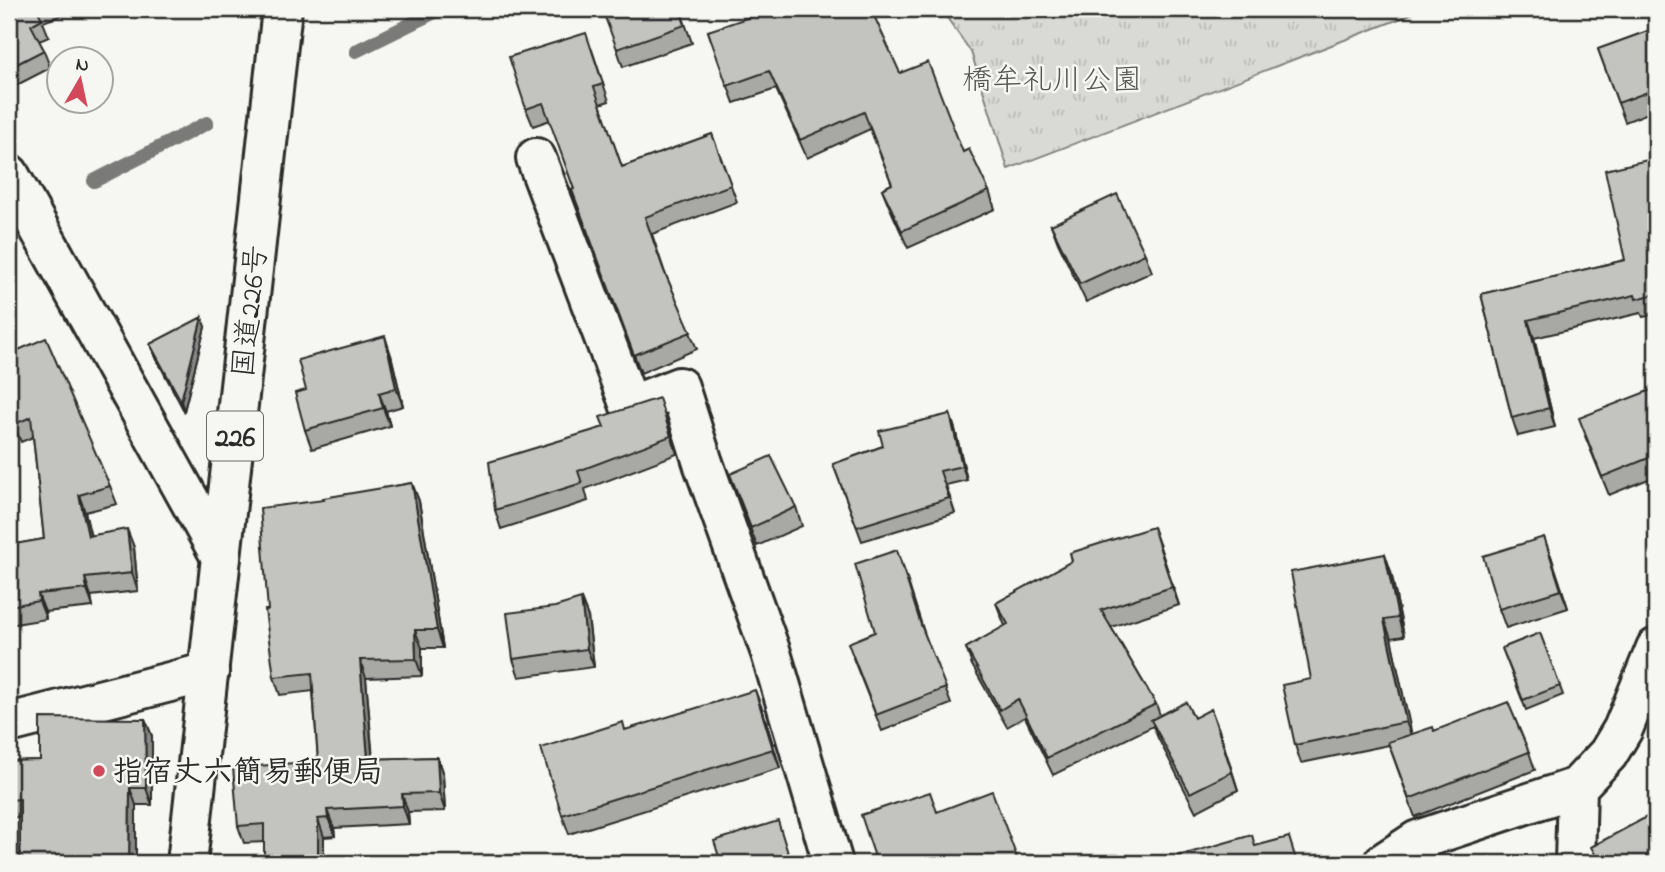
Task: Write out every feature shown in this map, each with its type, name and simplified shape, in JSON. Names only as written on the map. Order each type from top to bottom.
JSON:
[{"type":"main road","name":"国道226号","points":[[187,863],[282,9]]},
{"type":"main road","points":[[536,158],[631,406],[679,387],[703,463],[771,653],[833,863]]},
{"type":"main road","points":[[13,189],[221,557]]},
{"type":"main road","points":[[1383,863],[1418,840],[1577,787],[1608,754],[1623,729],[1656,648]]},
{"type":"main road","points":[[9,723],[209,673]]},
{"type":"main road","points":[[1575,863],[1577,787]]},
{"type":"green space","name":"橋牟礼川公園","points":[[941,9],[1419,9],[1407,16],[1008,169],[971,52]]},
{"type":"building","points":[[9,9],[37,9],[42,19],[31,25],[44,50],[9,68]]},
{"type":"building","points":[[602,9],[680,9],[685,25],[617,49]]},
{"type":"building","points":[[773,9],[871,9],[900,73],[928,62],[963,152],[969,149],[989,191],[902,231],[882,189],[892,184],[864,112],[800,140],[769,71],[727,86],[708,31]]},
{"type":"building","points":[[1656,28],[1656,89],[1618,103],[1598,49]]},
{"type":"building","points":[[586,33],[603,84],[594,87],[622,167],[712,134],[731,185],[645,217],[664,271],[691,332],[634,355],[572,190],[574,189],[543,103],[526,109],[509,57]]},
{"type":"building","points":[[1656,158],[1656,294],[1636,299],[1635,295],[1528,320],[1549,408],[1512,418],[1481,294],[1625,260],[1605,170]]},
{"type":"building","points":[[1117,194],[1145,254],[1080,284],[1051,225]]},
{"type":"building","points":[[202,317],[181,401],[150,344]]},
{"type":"building","points":[[385,336],[396,388],[379,393],[383,408],[305,430],[295,393],[306,390],[298,360]]},
{"type":"building","points":[[46,338],[110,486],[79,495],[88,536],[127,529],[132,573],[85,578],[87,589],[38,594],[39,601],[9,606],[9,545],[44,539],[31,417],[15,424],[9,410],[9,354]]},
{"type":"building","points":[[1656,388],[1656,455],[1602,477],[1579,418]]},
{"type":"building","points":[[659,398],[671,436],[578,471],[582,483],[495,510],[489,462],[604,427],[600,417]]},
{"type":"building","points":[[950,414],[962,466],[940,471],[949,498],[857,527],[833,464],[883,446],[879,431]]},
{"type":"building","points":[[771,456],[796,507],[751,528],[730,474]]},
{"type":"building","points":[[412,483],[437,630],[415,630],[416,659],[360,660],[368,759],[437,757],[439,793],[402,794],[403,806],[327,810],[328,818],[318,819],[318,863],[264,863],[264,824],[238,826],[233,768],[318,761],[312,673],[274,677],[265,610],[268,610],[260,508],[324,500],[323,498]]},
{"type":"building","points":[[1153,527],[1172,587],[1101,610],[1156,704],[1047,758],[1018,699],[1000,710],[966,648],[1008,624],[996,603],[1072,561],[1070,553]]},
{"type":"building","points":[[1544,537],[1561,590],[1499,609],[1483,556]]},
{"type":"building","points":[[897,550],[921,625],[946,688],[876,715],[848,643],[875,632],[855,564]]},
{"type":"building","points":[[1385,554],[1398,618],[1384,620],[1406,722],[1295,745],[1282,685],[1311,679],[1291,572]]},
{"type":"building","points":[[581,599],[587,649],[513,659],[507,613],[555,607]]},
{"type":"building","points":[[1540,633],[1560,686],[1523,700],[1502,648]]},
{"type":"building","points":[[755,690],[773,749],[562,815],[541,748],[623,722],[625,730]]},
{"type":"building","points":[[1186,702],[1194,718],[1211,709],[1232,772],[1190,793],[1151,720]]},
{"type":"building","points":[[1508,702],[1529,752],[1409,799],[1388,742],[1433,727],[1434,731]]},
{"type":"building","points":[[40,718],[145,719],[146,788],[130,788],[129,863],[20,863],[20,799],[9,800],[9,761],[40,760]]},
{"type":"building","points":[[992,791],[1019,863],[877,863],[861,815],[930,792],[937,812]]},
{"type":"building","points":[[1656,812],[1656,863],[1600,863],[1591,847]]},
{"type":"building","points":[[778,821],[791,863],[721,863],[714,841]]},
{"type":"building","points":[[1252,835],[1255,846],[1289,837],[1297,863],[1154,863]]},
{"type":"waterway","points":[[356,51],[441,9]]},
{"type":"waterway","points":[[94,181],[207,123]]},
{"type":"place","name":"指宿丈六簡易郵便局","points":[[99,771]]}]
